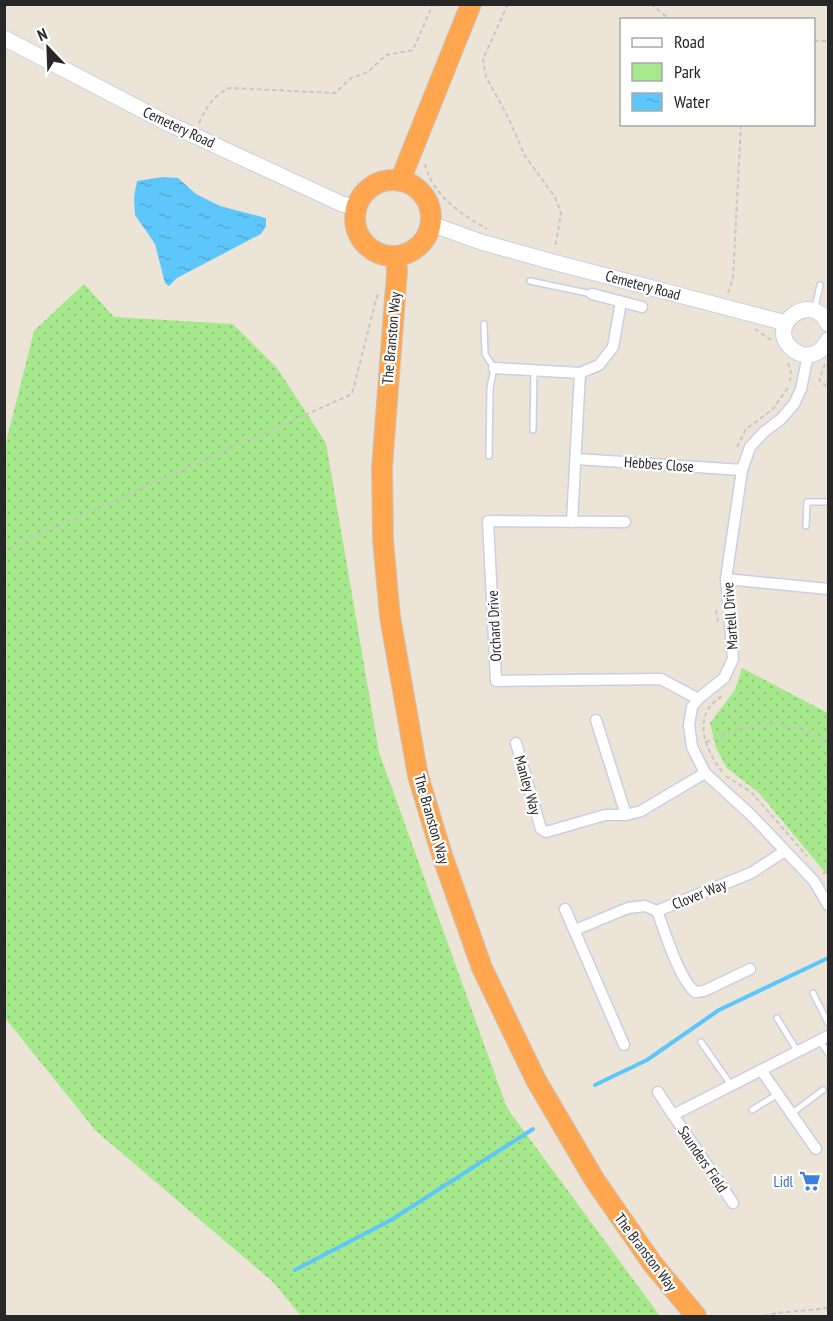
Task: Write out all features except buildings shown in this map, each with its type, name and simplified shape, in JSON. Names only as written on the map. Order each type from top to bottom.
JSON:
[{"type":"highway","points":[[400,181],[471,4]]},
{"type":"highway","points":[[389,181],[400,181],[421,192],[428,201],[431,225],[427,237],[419,247],[408,254],[384,255],[373,250],[358,232],[355,220],[357,208],[369,189],[389,181]]},
{"type":"highway","name":"The Branston Way","points":[[396,256],[397,272],[382,467],[383,540],[390,617],[418,776],[442,855],[482,968],[536,1080],[594,1179],[652,1263],[696,1317]]},
{"type":"main road","name":"Cemetery Road","points":[[4,38],[168,123],[342,204],[357,208]]},
{"type":"main road","name":"Cemetery Road","points":[[431,225],[482,242],[786,323]]},
{"type":"main road","points":[[828,324],[815,310],[806,309],[792,315],[786,323],[784,332],[787,343],[797,353],[808,358],[821,351],[828,340]]},
{"type":"street","points":[[592,294],[642,307]]},
{"type":"street","points":[[494,368],[580,373],[599,365],[613,347],[621,302]]},
{"type":"street","name":"Martell Drive","points":[[698,699],[724,678],[733,658],[726,579],[742,470],[750,447],[794,404],[801,389],[808,358]]},
{"type":"street","points":[[572,522],[580,373]]},
{"type":"street","name":"Hebbes Close","points":[[577,459],[742,470]]},
{"type":"street","name":"Orchard Drive","points":[[625,522],[488,521],[496,681],[661,679],[698,699]]},
{"type":"street","points":[[726,579],[828,589]]},
{"type":"street","points":[[698,699],[692,707],[689,725],[692,747],[705,773],[751,815],[814,881],[828,905]]},
{"type":"street","points":[[596,720],[626,815]]},
{"type":"street","name":"Manley Way","points":[[516,743],[540,829],[546,832],[605,815],[626,815],[641,811],[705,773]]},
{"type":"street","name":"Clover Way","points":[[575,930],[628,908],[645,906],[657,911],[751,873],[785,851]]},
{"type":"street","points":[[565,909],[624,1045]]},
{"type":"street","points":[[657,911],[681,973],[688,987],[695,992],[704,991],[750,969]]},
{"type":"street","name":"Saunders Field","points":[[673,1115],[824,1039]]},
{"type":"street","points":[[761,1070],[816,1149]]},
{"type":"street","name":"Saunders Field","points":[[658,1092],[733,1203]]},
{"type":"lane","points":[[530,281],[592,294]]},
{"type":"lane","points":[[815,310],[820,285]]},
{"type":"lane","points":[[484,324],[485,354],[488,362],[494,368],[490,388],[489,456]]},
{"type":"lane","points":[[533,429],[534,370]]},
{"type":"lane","points":[[806,526],[807,502],[828,502]]},
{"type":"lane","points":[[813,993],[828,1023]]},
{"type":"lane","points":[[777,1018],[798,1052]]},
{"type":"lane","points":[[824,1039],[828,1053]]},
{"type":"lane","points":[[701,1042],[732,1086]]},
{"type":"lane","points":[[791,1114],[823,1090]]},
{"type":"lane","points":[[752,1110],[778,1094]]},
{"type":"path","points":[[194,134],[208,106],[218,93],[230,88],[335,93],[351,78],[368,72],[386,55],[413,50],[433,4]]},
{"type":"path","points":[[508,4],[483,59],[486,77],[507,115],[525,156],[555,197],[561,213],[555,252]]},
{"type":"path","points":[[651,4],[668,18]]},
{"type":"path","points":[[728,291],[733,278],[741,126]]},
{"type":"path","points":[[426,156],[425,165],[429,181],[443,197],[460,213],[496,233]]},
{"type":"path","points":[[4,550],[352,394],[377,296],[382,294]]},
{"type":"path","points":[[752,327],[776,343]]},
{"type":"path","points":[[808,358],[826,365],[819,380],[828,388]]},
{"type":"path","points":[[736,450],[746,429],[773,409],[782,398],[790,384],[791,372],[788,361]]},
{"type":"path","points":[[728,691],[708,709],[703,726],[706,742],[724,775],[751,792],[808,857]]},
{"type":"path","points":[[706,742],[732,731],[772,723],[812,733],[828,743]]},
{"type":"path","points":[[823,874],[828,869]]},
{"type":"path","points":[[764,1317],[777,1313],[828,1308]]},
{"type":"green space","points":[[84,284],[114,317],[233,324],[277,368],[326,443],[379,752],[507,1108],[660,1316],[301,1316],[273,1282],[96,1131],[5,1018],[5,446],[34,331]]},
{"type":"green space","points":[[742,668],[828,713],[828,876],[759,793],[727,768],[716,748],[710,723],[735,690]]},
{"type":"water","points":[[163,177],[178,178],[196,194],[220,206],[266,218],[266,226],[261,234],[177,278],[169,286],[165,283],[155,244],[135,215],[134,197],[137,181]]},
{"type":"waterway","points":[[595,1085],[647,1060],[719,1010],[828,958]]},
{"type":"waterway","points":[[295,1270],[391,1220],[533,1129]]},
{"type":"place","name":"Lidl","points":[[810,1181]]}]
